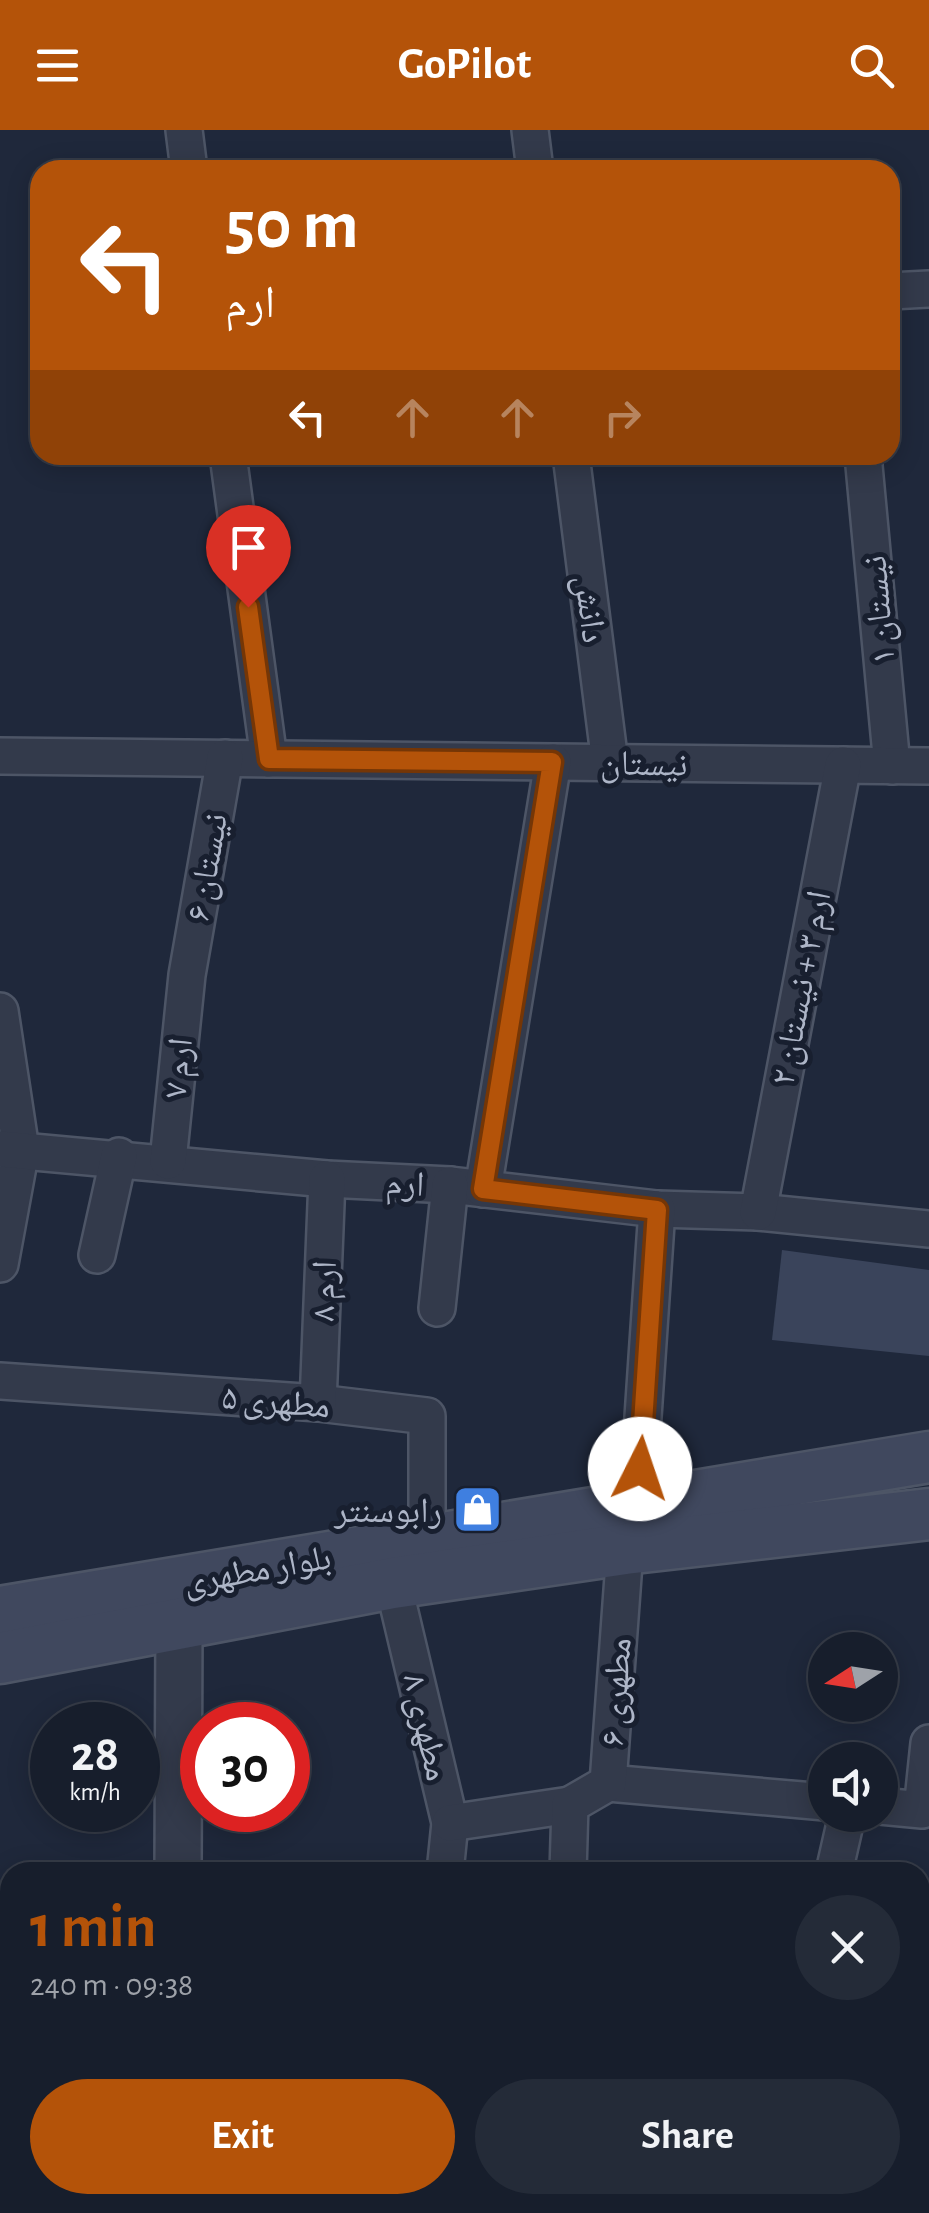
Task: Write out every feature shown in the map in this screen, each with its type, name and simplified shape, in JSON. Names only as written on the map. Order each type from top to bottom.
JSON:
[{"type":"main road","name":"بلوار مطهری","points":[[0,1658],[393,1583],[929,1457]]},
{"type":"main road","name":"بلوار مطهری","points":[[0,1612],[427,1540],[929,1514]]},
{"type":"street","points":[[184,130],[188,160]]},
{"type":"street","points":[[530,130],[534,160]]},
{"type":"street","points":[[900,290],[929,289]]},
{"type":"street","points":[[229,465],[269,759]]},
{"type":"street","name":"دانش","points":[[573,465],[610,762]]},
{"type":"street","name":"نیستان ۱","points":[[864,465],[892,766]]},
{"type":"street","name":"نیستان","points":[[0,756],[929,766]]},
{"type":"street","name":"نیستان ۶","points":[[187,975],[225,758]]},
{"type":"street","points":[[437,1308],[466,1187],[552,762]]},
{"type":"street","name":"ارم ۳ + نیستان ۲","points":[[758,1212],[843,765]]},
{"type":"street","name":"ارم ۷","points":[[168,1162],[187,975]]},
{"type":"street","points":[[0,1012],[10,1149],[0,1264]]},
{"type":"street","name":"ارم","points":[[10,1149],[119,1156],[328,1179],[466,1187],[657,1210],[758,1212],[929,1229]]},
{"type":"street","points":[[97,1255],[119,1156]]},
{"type":"street","name":"ارم ۸","points":[[318,1403],[328,1179]]},
{"type":"street","name":"مطهری ۶","points":[[570,1805],[608,1783],[657,1210]]},
{"type":"street","name":"مطهری ۵","points":[[0,1381],[318,1403],[428,1416],[427,1540]]},
{"type":"street","name":"مطهری ۸","points":[[393,1583],[450,1823],[446,1862]]},
{"type":"street","points":[[178,1862],[180,1624]]},
{"type":"street","points":[[898,1808],[922,1810],[929,1743]]},
{"type":"street","points":[[608,1783],[808,1801]]},
{"type":"street","points":[[450,1823],[570,1805],[568,1862]]},
{"type":"street","points":[[836,1862],[843,1832]]},
{"type":"building","points":[[782,1250],[929,1270],[929,1356],[772,1340]]},
{"type":"place","name":"رابوسنتر","points":[[477,1510]]},
{"type":"route","points":[[248,607],[269,759],[552,762],[483,1189],[657,1210],[640,1469]]}]
